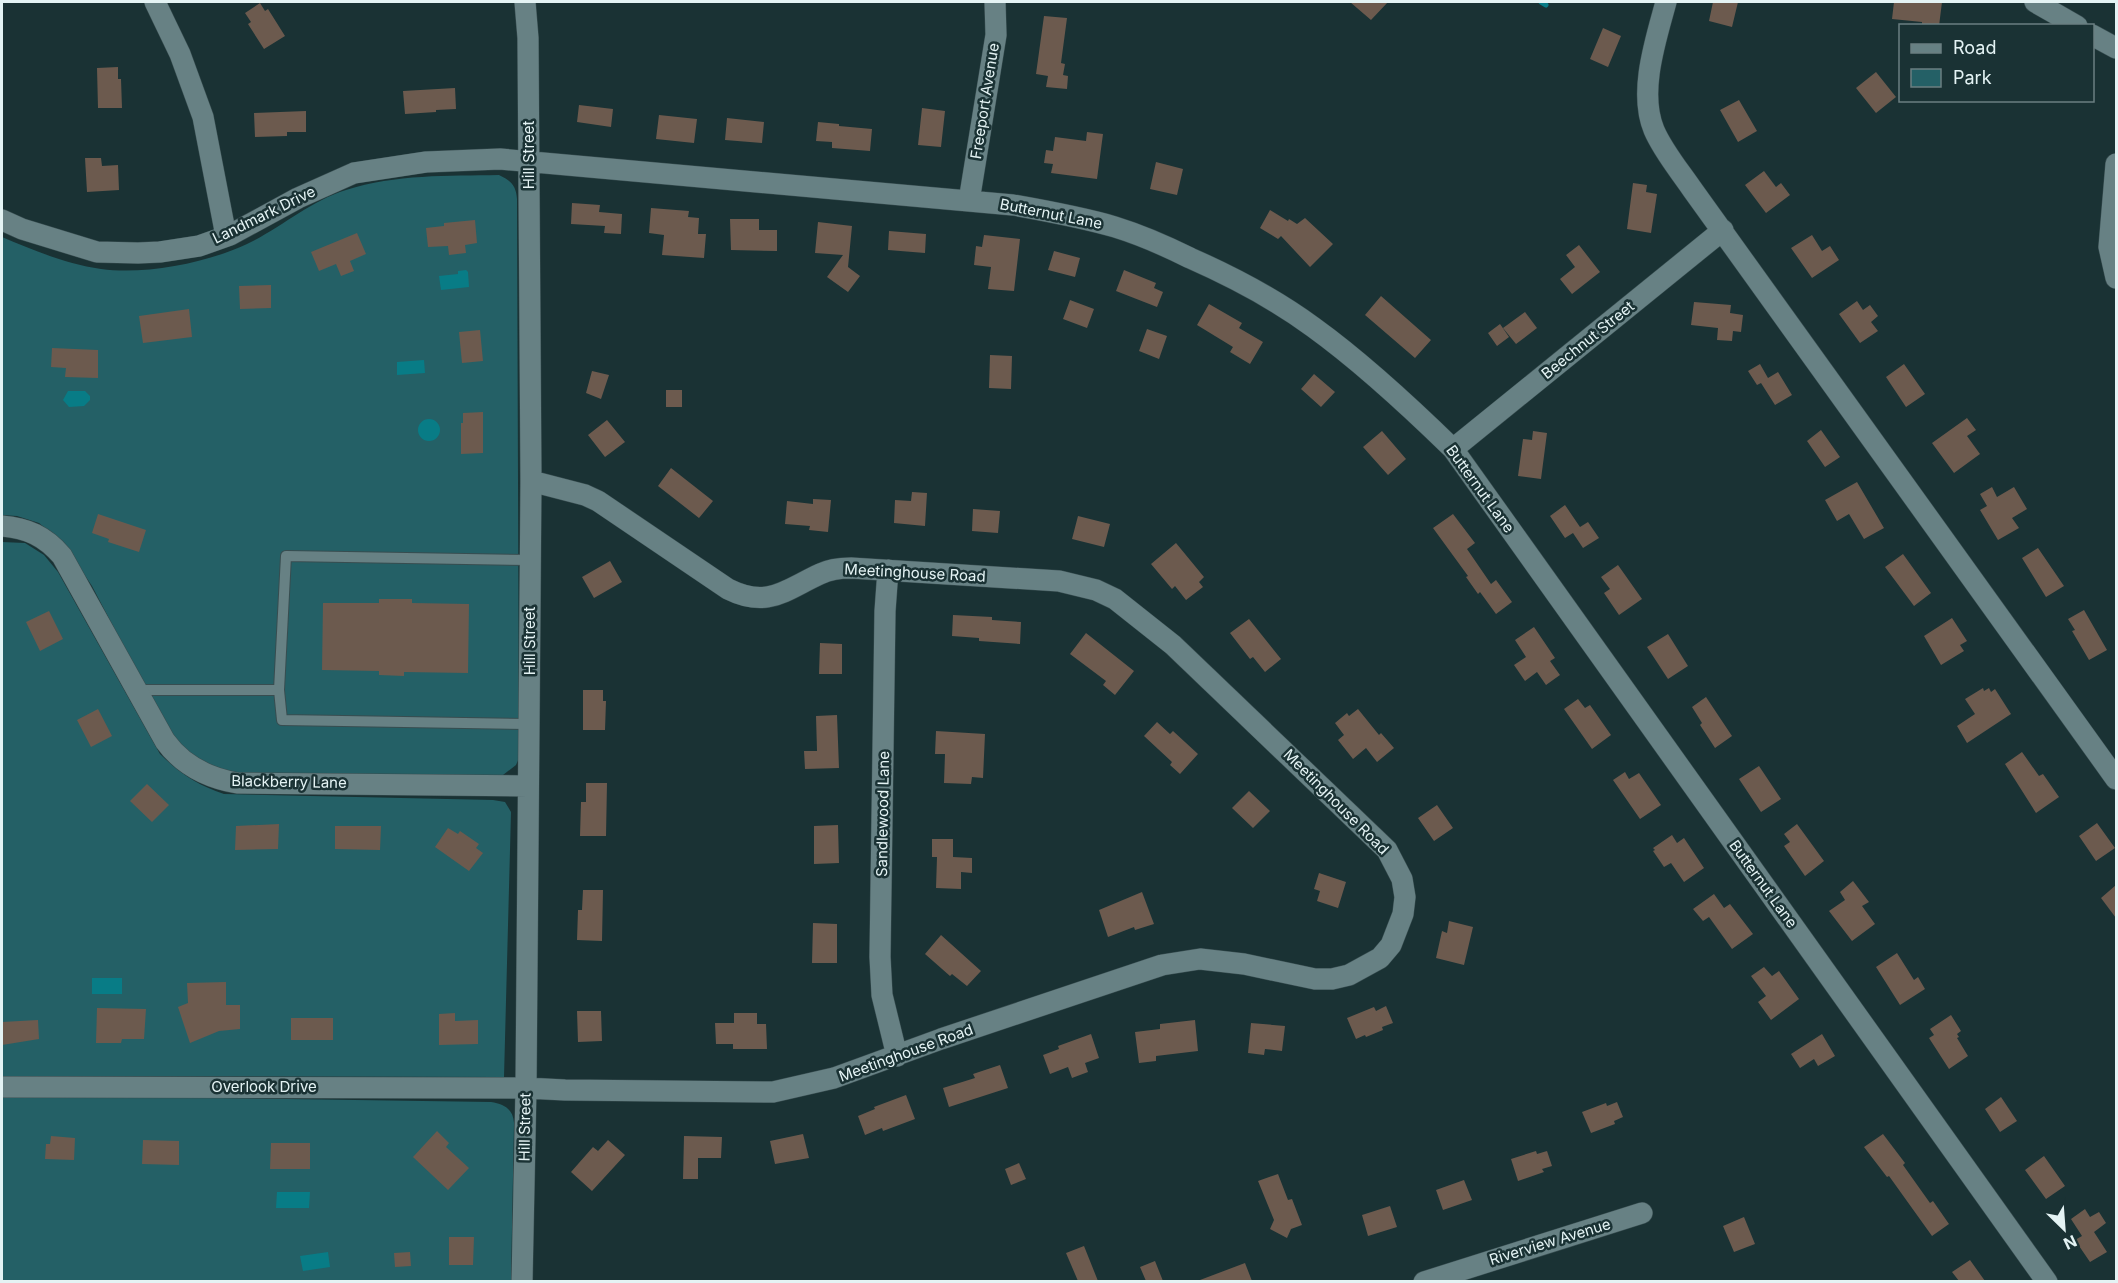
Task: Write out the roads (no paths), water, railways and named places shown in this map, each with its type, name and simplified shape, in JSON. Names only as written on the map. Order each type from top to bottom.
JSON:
[{"type":"street","points":[[155,2],[180,54],[203,117],[226,236]]},
{"type":"street","name":"Hill Street","points":[[522,1281],[526,1088],[531,481],[528,38],[525,2]]},
{"type":"street","name":"Freeport Avenue","points":[[969,201],[996,35],[995,2]]},
{"type":"street","points":[[1666,2],[1650,65],[1648,103],[1654,129],[1668,154],[2116,779]]},
{"type":"street","points":[[2035,2],[2074,24]]},
{"type":"street","points":[[2094,35],[2116,48]]},
{"type":"street","name":"Landmark Drive","points":[[2,220],[22,229],[97,252],[160,252],[199,246],[226,236],[298,198],[354,173],[426,162],[500,159],[529,162]]},
{"type":"street","name":"Butternut Lane","points":[[529,162],[1013,205],[1054,212],[1106,224],[1161,244],[1212,267],[1312,326],[1409,406],[1453,449],[2047,1281]]},
{"type":"street","points":[[2116,164],[2109,233],[2111,260],[2116,278]]},
{"type":"street","name":"Beechnut Street","points":[[1453,449],[1723,230]]},
{"type":"street","name":"Meetinghouse Road","points":[[526,1088],[773,1092],[834,1078],[1162,965],[1200,959],[1244,964],[1315,979],[1332,979],[1349,975],[1380,958],[1391,945],[1403,914],[1405,897],[1402,879],[1396,865],[1376,837],[1173,645],[1115,599],[1096,590],[1059,581],[851,568],[820,573],[785,593],[772,596],[737,594],[598,501],[585,495],[531,481]]},
{"type":"street","name":"Blackberry Lane","points":[[2,526],[34,533],[45,539],[62,556],[160,732],[178,756],[195,770],[237,783],[528,786]]},
{"type":"street","name":"Sandlewood Lane","points":[[888,570],[885,611],[880,957],[882,995],[897,1056]]},
{"type":"street","name":"Overlook Drive","points":[[2,1087],[526,1088]]},
{"type":"street","name":"Riverview Avenue","points":[[1424,1281],[1642,1213]]},
{"type":"lane","points":[[529,724],[282,720],[279,690],[286,556],[530,560]]},
{"type":"lane","points":[[137,690],[279,690]]},
{"type":"waterway","points":[[1541,2],[1546,5]]}]
